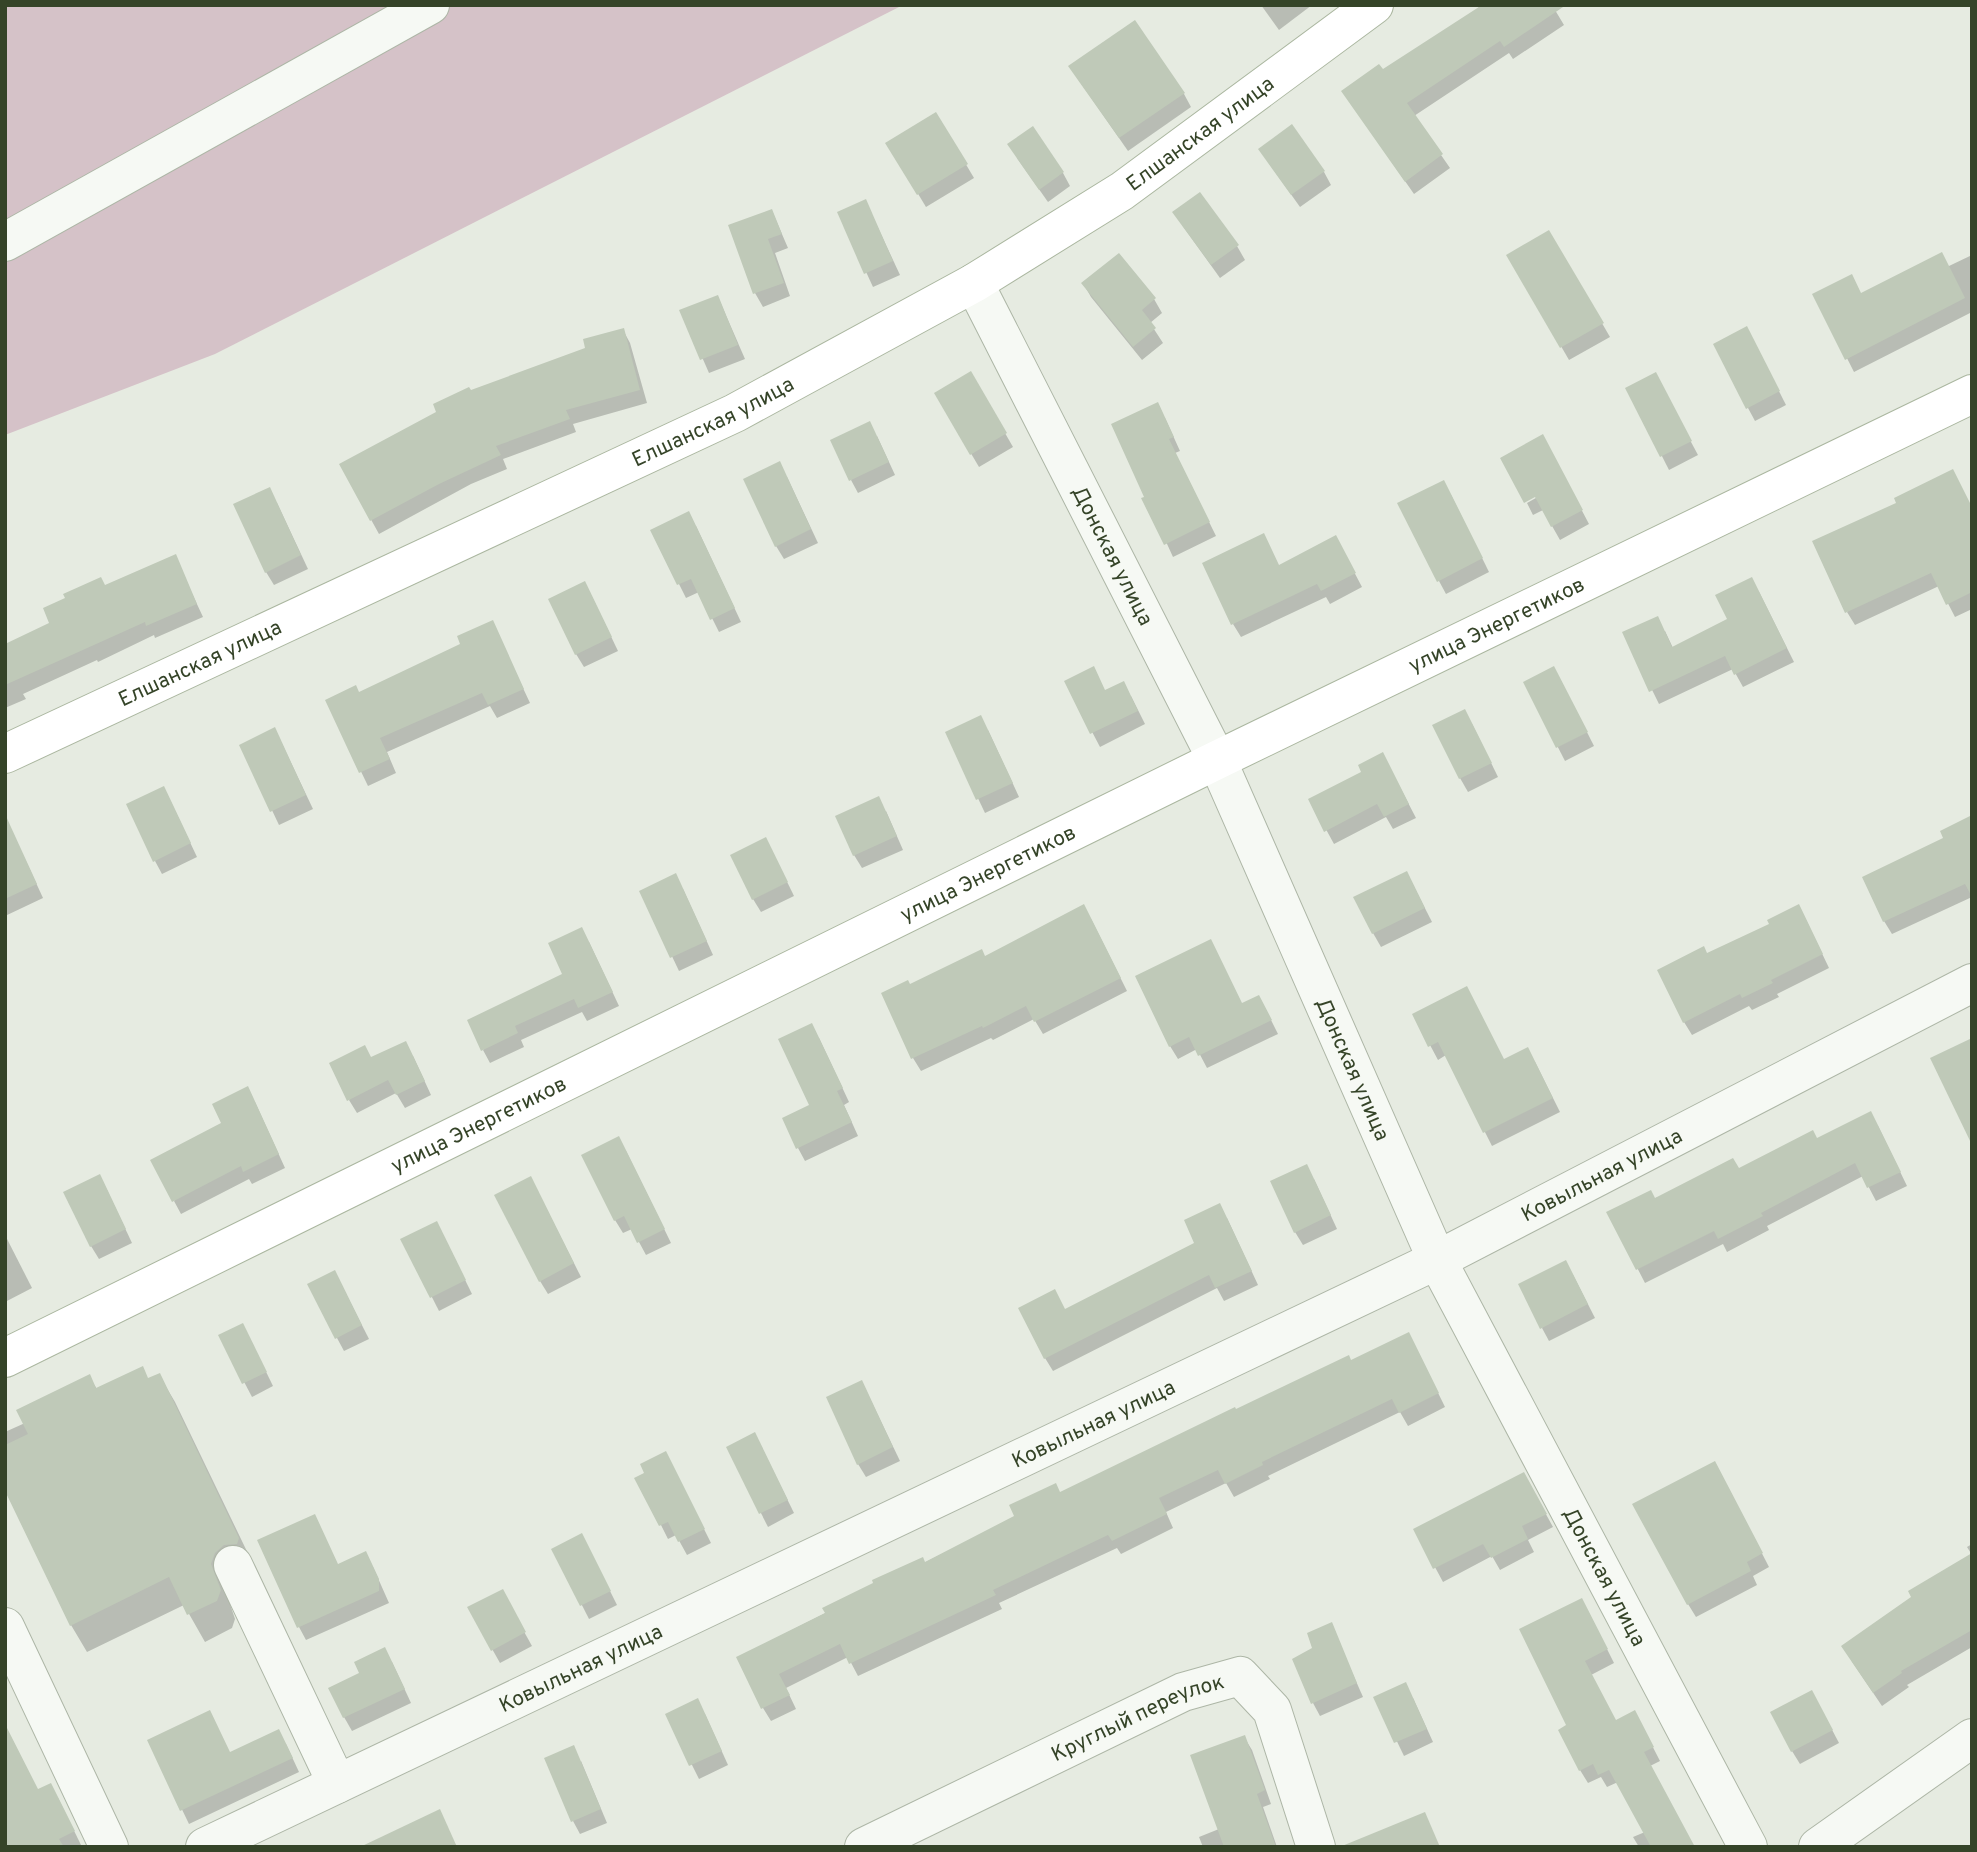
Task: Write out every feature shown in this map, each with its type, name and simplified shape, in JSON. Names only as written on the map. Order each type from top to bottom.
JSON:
[{"type":"main road","name":"Елшанская улица","points":[[5,754],[736,413],[974,283],[1122,191],[1374,5]]},
{"type":"main road","name":"улица Энергетиков","points":[[5,1358],[1217,760],[1972,394]]},
{"type":"street","points":[[5,242],[430,5]]},
{"type":"street","name":"Донская улица","points":[[974,283],[1217,760],[1437,1261],[1748,1847]]},
{"type":"street","name":"Ковыльная улица","points":[[205,1847],[1437,1261],[1972,983]]},
{"type":"street","points":[[233,1565],[337,1784]]},
{"type":"street","points":[[5,1627],[109,1847]]},
{"type":"street","name":"Круглый переулок","points":[[864,1847],[1182,1692],[1240,1676],[1272,1710],[1316,1847]]},
{"type":"street","points":[[1818,1847],[1972,1738]]},
{"type":"shaded area","points":[[5,5],[903,5],[215,354],[5,435]]},
{"type":"building","points":[[1482,5],[1566,5],[1504,47],[1500,41],[1407,103],[1443,154],[1405,182],[1341,91],[1379,64],[1383,69]]},
{"type":"building","points":[[1135,20],[1185,93],[1119,138],[1068,66]]},
{"type":"building","points":[[936,112],[968,164],[917,195],[885,143]]},
{"type":"building","points":[[1292,124],[1325,171],[1291,195],[1258,149]]},
{"type":"building","points":[[1033,126],[1064,172],[1039,190],[1007,144]]},
{"type":"building","points":[[1200,192],[1239,245],[1211,265],[1172,212]]},
{"type":"building","points":[[866,199],[893,261],[864,274],[837,212]]},
{"type":"building","points":[[772,209],[782,234],[768,239],[784,283],[753,294],[728,225]]},
{"type":"building","points":[[1549,230],[1604,323],[1560,348],[1506,255]]},
{"type":"building","points":[[1942,252],[1965,298],[1845,360],[1812,294],[1852,274],[1861,293]]},
{"type":"building","points":[[1119,253],[1156,298],[1142,310],[1156,328],[1133,347],[1081,283]]},
{"type":"building","points":[[718,295],[738,345],[700,360],[679,310]]},
{"type":"building","points":[[1747,326],[1780,391],[1746,409],[1713,344]]},
{"type":"building","points":[[624,328],[640,390],[566,410],[570,419],[496,446],[501,455],[370,521],[339,464],[436,412],[433,404],[469,387],[471,390],[585,348],[583,339]]},
{"type":"building","points":[[971,371],[1007,433],[970,455],[934,393]]},
{"type":"building","points":[[1656,372],[1692,441],[1660,457],[1625,388]]},
{"type":"building","points":[[1158,402],[1174,437],[1169,439],[1210,522],[1164,545],[1141,498],[1144,497],[1111,424]]},
{"type":"building","points":[[870,421],[889,462],[849,481],[830,440]]},
{"type":"building","points":[[1543,434],[1583,510],[1551,527],[1535,497],[1524,503],[1500,458]]},
{"type":"building","points":[[780,461],[811,529],[775,547],[743,479]]},
{"type":"building","points":[[1953,469],[1972,507],[1972,592],[1946,605],[1931,573],[1845,613],[1812,541],[1896,503],[1894,498]]},
{"type":"building","points":[[1444,480],[1483,558],[1437,582],[1397,503]]},
{"type":"building","points":[[270,487],[301,555],[265,573],[233,504]]},
{"type":"building","points":[[689,511],[735,608],[710,620],[691,579],[677,585],[650,530]]},
{"type":"building","points":[[1264,533],[1279,565],[1336,535],[1356,573],[1321,591],[1317,584],[1231,625],[1202,563]]},
{"type":"building","points":[[176,554],[197,604],[146,626],[145,622],[5,685],[5,644],[49,623],[43,608],[65,598],[63,594],[101,577],[105,585]]},
{"type":"building","points":[[1752,577],[1787,648],[1734,675],[1725,656],[1649,692],[1622,632],[1658,616],[1672,647],[1727,619],[1715,595]]},
{"type":"building","points":[[585,581],[612,637],[575,655],[548,599]]},
{"type":"building","points":[[493,620],[524,689],[488,705],[482,693],[380,738],[390,759],[359,773],[325,700],[356,685],[359,692],[460,644],[457,636]]},
{"type":"building","points":[[1094,666],[1105,690],[1124,681],[1138,711],[1090,734],[1064,681]]},
{"type":"building","points":[[1554,666],[1588,732],[1556,748],[1523,682]]},
{"type":"building","points":[[1465,709],[1492,763],[1459,779],[1432,725]]},
{"type":"building","points":[[981,715],[1013,783],[976,800],[945,732]]},
{"type":"building","points":[[275,727],[306,795],[270,812],[239,745]]},
{"type":"building","points":[[1383,752],[1409,804],[1384,817],[1377,804],[1324,832],[1308,799],[1361,772],[1358,765]]},
{"type":"building","points":[[164,786],[191,843],[153,862],[126,804]]},
{"type":"building","points":[[879,796],[897,836],[853,856],[835,816]]},
{"type":"building","points":[[5,814],[37,884],[5,899]]},
{"type":"building","points":[[1972,815],[1972,897],[1965,884],[1883,922],[1862,877],[1943,838],[1940,831]]},
{"type":"building","points":[[766,837],[788,882],[752,900],[730,855]]},
{"type":"building","points":[[1407,871],[1425,908],[1372,934],[1353,897]]},
{"type":"building","points":[[676,873],[707,941],[670,958],[639,891]]},
{"type":"building","points":[[1084,904],[1121,978],[1034,1022],[1026,1006],[911,1059],[881,993],[908,980],[910,984],[982,949],[985,956]]},
{"type":"building","points":[[1799,904],[1823,954],[1771,980],[1773,983],[1742,998],[1740,994],[1683,1023],[1657,970],[1704,946],[1707,953],[1769,924],[1767,920]]},
{"type":"building","points":[[582,927],[613,992],[578,1008],[574,999],[515,1026],[518,1033],[481,1051],[467,1020],[562,974],[548,943]]},
{"type":"building","points":[[1211,939],[1242,1003],[1259,995],[1272,1020],[1198,1056],[1189,1037],[1169,1047],[1135,976]]},
{"type":"building","points":[[1467,986],[1504,1059],[1528,1047],[1553,1098],[1483,1133],[1438,1042],[1428,1047],[1412,1014]]},
{"type":"building","points":[[812,1023],[843,1088],[837,1091],[852,1122],[796,1149],[782,1118],[809,1105],[778,1039]]},
{"type":"building","points":[[1972,1038],[1972,1145],[1930,1058]]},
{"type":"building","points":[[406,1041],[425,1081],[396,1095],[388,1080],[347,1101],[329,1063],[365,1045],[371,1057]]},
{"type":"building","points":[[248,1086],[279,1154],[243,1172],[241,1166],[172,1202],[150,1160],[221,1123],[212,1104]]},
{"type":"building","points":[[1871,1111],[1901,1172],[1867,1188],[1855,1163],[1718,1239],[1714,1231],[1636,1270],[1606,1212],[1651,1190],[1655,1198],[1733,1158],[1739,1168],[1813,1130],[1817,1138]]},
{"type":"building","points":[[619,1136],[665,1229],[637,1243],[624,1216],[614,1221],[581,1155]]},
{"type":"building","points":[[1307,1164],[1331,1215],[1294,1233],[1270,1181]]},
{"type":"building","points":[[100,1174],[126,1229],[90,1247],[63,1192]]},
{"type":"building","points":[[531,1176],[574,1263],[539,1282],[494,1195]]},
{"type":"building","points":[[1220,1203],[1252,1271],[1215,1288],[1209,1275],[1044,1359],[1018,1308],[1055,1289],[1065,1309],[1194,1243],[1184,1220]]},
{"type":"building","points":[[437,1221],[466,1280],[430,1298],[400,1239]]},
{"type":"building","points":[[1566,1260],[1588,1304],[1540,1329],[1518,1284]]},
{"type":"building","points":[[335,1270],[362,1325],[335,1339],[307,1284]]},
{"type":"building","points":[[243,1323],[267,1372],[242,1384],[218,1335]]},
{"type":"building","points":[[1409,1332],[1439,1393],[1399,1413],[1392,1399],[1262,1462],[1263,1465],[1225,1484],[1218,1470],[1159,1498],[1167,1514],[1112,1541],[1108,1535],[993,1590],[996,1595],[849,1664],[840,1644],[779,1674],[790,1695],[761,1709],[736,1657],[825,1613],[822,1608],[873,1583],[872,1580],[923,1557],[925,1562],[1014,1516],[1009,1505],[1056,1483],[1060,1492],[1235,1407],[1236,1409],[1349,1355],[1351,1360]]},
{"type":"building","points":[[143,1366],[148,1378],[160,1373],[239,1538],[237,1544],[224,1545],[215,1553],[211,1564],[221,1590],[217,1601],[187,1615],[169,1577],[70,1626],[5,1491],[5,1445],[28,1434],[16,1410],[90,1374],[96,1388]]},
{"type":"building","points":[[862,1380],[893,1447],[857,1465],[826,1397]]},
{"type":"building","points":[[755,1432],[788,1500],[759,1514],[726,1447]]},
{"type":"building","points":[[666,1451],[705,1529],[678,1542],[668,1522],[659,1526],[634,1478],[644,1473],[640,1464]]},
{"type":"building","points":[[1715,1461],[1763,1553],[1747,1562],[1751,1571],[1687,1605],[1632,1504]]},
{"type":"building","points":[[1524,1472],[1547,1514],[1522,1526],[1528,1539],[1491,1558],[1483,1544],[1433,1569],[1413,1529]]},
{"type":"building","points":[[315,1514],[338,1564],[366,1551],[379,1579],[379,1591],[297,1628],[257,1540]]},
{"type":"building","points":[[582,1533],[611,1591],[580,1606],[551,1549]]},
{"type":"building","points":[[1972,1553],[1972,1630],[1901,1671],[1902,1673],[1873,1693],[1841,1646],[1911,1597],[1908,1591]]},
{"type":"building","points":[[503,1589],[526,1632],[491,1651],[467,1607]]},
{"type":"building","points":[[1582,1598],[1608,1649],[1585,1661],[1616,1720],[1635,1710],[1654,1747],[1644,1752],[1695,1847],[1651,1847],[1609,1770],[1598,1775],[1593,1764],[1579,1771],[1558,1730],[1566,1725],[1519,1629]]},
{"type":"building","points":[[1332,1622],[1357,1683],[1311,1704],[1292,1659],[1312,1648],[1307,1633]]},
{"type":"building","points":[[385,1647],[405,1689],[343,1718],[328,1688],[359,1673],[354,1662]]},
{"type":"building","points":[[1406,1682],[1427,1729],[1394,1743],[1373,1697]]},
{"type":"building","points":[[1812,1690],[1833,1730],[1791,1752],[1770,1712]]},
{"type":"building","points":[[698,1698],[722,1751],[689,1766],[665,1714]]},
{"type":"building","points":[[210,1710],[230,1752],[279,1729],[293,1758],[180,1811],[147,1740]]},
{"type":"building","points":[[5,1724],[38,1789],[51,1783],[75,1831],[59,1839],[64,1847],[5,1847]]},
{"type":"building","points":[[1245,1735],[1265,1790],[1257,1794],[1276,1847],[1224,1847],[1190,1755]]},
{"type":"building","points":[[574,1745],[601,1809],[571,1822],[544,1758]]},
{"type":"building","points":[[440,1809],[457,1847],[360,1847]]},
{"type":"building","points":[[1425,1812],[1440,1847],[1342,1847],[1342,1846]]}]
